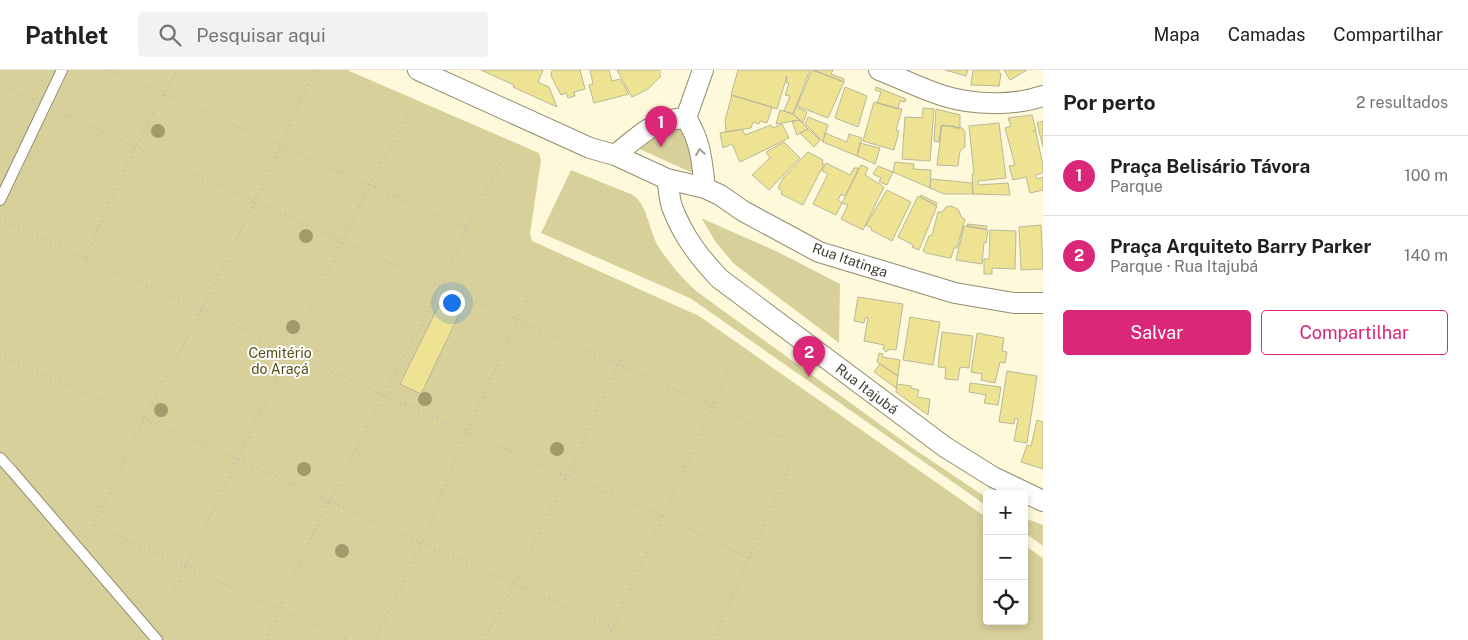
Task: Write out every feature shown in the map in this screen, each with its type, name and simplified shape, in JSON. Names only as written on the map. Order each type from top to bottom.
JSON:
[{"type":"street","name":"Rua Itatinga","points":[[418,70],[590,148],[615,155],[667,179],[704,188],[720,195],[743,211],[819,252],[955,293],[1014,303],[1043,303]]},
{"type":"street","points":[[686,118],[703,70]]},
{"type":"street","points":[[879,70],[945,96],[974,102],[1008,102],[1043,96]]},
{"type":"street","points":[[615,155],[635,138],[659,123],[686,118]]},
{"type":"street","points":[[686,118],[695,131],[699,143],[704,188]]},
{"type":"street","name":"Rua Itajubá","points":[[667,179],[672,205],[685,234],[699,256],[720,279],[945,447],[994,478],[1043,501]]},
{"type":"lane","points":[[0,200],[62,70]]},
{"type":"lane","points":[[0,458],[157,640]]},
{"type":"path","points":[[109,70],[467,228]]},
{"type":"path","points":[[85,258],[135,147],[165,94],[176,70]]},
{"type":"path","points":[[81,551],[144,418],[202,310],[256,201],[315,70]]},
{"type":"path","points":[[0,85],[441,286],[798,444]]},
{"type":"path","points":[[172,596],[342,241],[369,186],[411,109]]},
{"type":"path","points":[[267,640],[279,608],[330,500],[441,286],[467,228],[509,148]]},
{"type":"path","points":[[0,220],[202,310],[383,395],[663,516],[749,558]]},
{"type":"path","points":[[375,640],[422,543],[467,432],[534,285]]},
{"type":"path","points":[[484,640],[567,476],[628,343]]},
{"type":"path","points":[[0,356],[330,500],[422,543],[613,627]]},
{"type":"path","points":[[607,640],[731,365]]},
{"type":"path","points":[[713,640],[793,459]]},
{"type":"path","points":[[94,525],[348,640]]},
{"type":"green space","name":"Cemitério do Araçá","points":[[0,70],[347,70],[539,153],[541,160],[530,234],[532,241],[699,316],[983,515],[983,625],[1028,625],[1028,548],[1043,558],[1043,640],[0,640]]},
{"type":"green space","points":[[680,121],[695,174],[635,147],[658,136]]},
{"type":"green space","points":[[571,170],[633,195],[638,199],[645,211],[658,246],[676,270],[696,291],[914,449],[983,495],[983,503],[690,298],[541,233]]},
{"type":"green space","points":[[703,219],[778,252],[840,284],[839,343],[733,263],[715,241]]},
{"type":"green space","points":[[1028,519],[1043,525],[1043,546],[1028,535]]},
{"type":"building","points":[[481,70],[543,70],[538,82],[549,87],[557,107],[513,87],[514,85]]},
{"type":"building","points":[[552,70],[580,70],[585,89],[574,92],[575,96],[568,98],[566,93],[561,95],[551,76]]},
{"type":"building","points":[[590,70],[609,70],[612,81],[620,79],[629,94],[594,103],[589,85],[593,84]]},
{"type":"building","points":[[617,70],[659,70],[661,76],[648,89],[632,97]]},
{"type":"building","points":[[738,70],[810,70],[793,114],[784,111],[790,96],[785,95],[789,83],[786,83],[787,76],[777,109],[731,95]]},
{"type":"building","points":[[812,70],[844,82],[828,118],[797,106]]},
{"type":"building","points":[[814,70],[833,70],[831,74],[844,79],[844,82]]},
{"type":"building","points":[[945,70],[968,70],[966,76]]},
{"type":"building","points":[[973,70],[998,70],[1001,74],[999,86],[971,85]]},
{"type":"building","points":[[1004,70],[1027,70],[1010,80]]},
{"type":"building","points":[[845,87],[867,96],[858,127],[835,118]]},
{"type":"building","points":[[876,87],[906,99],[905,102],[900,101],[898,109],[877,103],[881,92],[875,90]]},
{"type":"building","points":[[732,95],[772,107],[767,123],[760,121],[759,124],[753,122],[751,128],[726,132],[725,120]]},
{"type":"building","points":[[874,102],[902,109],[896,130],[899,131],[894,150],[863,141]]},
{"type":"building","points":[[796,107],[807,112],[803,123],[793,114]]},
{"type":"building","points":[[923,108],[934,109],[930,161],[902,159],[905,117],[922,118]]},
{"type":"building","points":[[936,109],[960,115],[960,128],[941,126],[939,142],[934,141]]},
{"type":"building","points":[[780,110],[793,114],[800,120],[776,124]]},
{"type":"building","points":[[1032,115],[1036,131],[1033,131],[1036,132],[1043,166],[1043,173],[1036,175],[1037,179],[1043,177],[1043,190],[1030,193],[1026,177],[1013,180],[1009,166],[1015,165],[1005,128],[1011,126],[1008,118]]},
{"type":"building","points":[[808,117],[828,125],[823,142],[805,124]]},
{"type":"building","points":[[800,120],[808,129],[797,135],[792,121]]},
{"type":"building","points":[[1043,121],[1043,147],[1037,123]]},
{"type":"building","points":[[999,123],[1006,178],[978,181],[978,185],[1008,183],[1010,195],[973,194],[972,174],[974,174],[969,126]]},
{"type":"building","points":[[782,124],[789,138],[740,162],[732,144],[723,148],[720,133],[742,129],[745,135],[771,125],[773,128]]},
{"type":"building","points":[[942,125],[962,128],[965,132],[965,147],[960,151],[958,166],[937,165]]},
{"type":"building","points":[[808,129],[820,140],[814,147],[800,133]]},
{"type":"building","points":[[825,133],[847,142],[849,134],[862,138],[857,156],[823,142]]},
{"type":"building","points":[[784,142],[800,158],[769,190],[752,175],[770,158],[766,152]]},
{"type":"building","points":[[860,143],[880,148],[875,164],[857,156]]},
{"type":"building","points":[[808,152],[823,160],[822,163],[824,164],[803,205],[781,194],[782,191],[778,188],[783,178]]},
{"type":"building","points":[[895,162],[914,164],[913,169],[931,170],[930,188],[893,172]]},
{"type":"building","points":[[826,163],[850,175],[854,168],[859,168],[845,196],[841,194],[838,200],[842,203],[836,215],[813,204],[828,174],[822,171]]},
{"type":"building","points":[[861,165],[868,168],[865,175],[884,187],[863,230],[841,219],[848,205],[842,203]]},
{"type":"building","points":[[878,166],[893,172],[887,185],[879,182],[881,178],[873,174]]},
{"type":"building","points":[[931,179],[972,183],[973,194],[944,194],[930,188]]},
{"type":"building","points":[[887,190],[911,202],[892,241],[871,230],[872,228],[866,225]]},
{"type":"building","points":[[921,195],[937,203],[936,205],[920,197]]},
{"type":"building","points":[[918,196],[937,206],[919,250],[898,237]]},
{"type":"building","points":[[951,206],[958,209],[962,218],[965,219],[957,248],[954,248],[951,258],[926,253],[923,251],[929,236],[932,235],[938,212],[942,212],[946,207]]},
{"type":"building","points":[[967,224],[987,226],[986,229],[967,226]]},
{"type":"building","points":[[1041,225],[1043,269],[1021,270],[1019,227]]},
{"type":"building","points":[[964,226],[988,230],[986,243],[984,242],[982,264],[956,260]]},
{"type":"building","points":[[990,230],[1016,231],[1015,269],[992,268],[992,274],[984,274],[984,259],[989,259]]},
{"type":"building","points":[[443,297],[463,306],[421,394],[400,384]]},
{"type":"building","points":[[858,297],[903,304],[896,350],[890,349],[886,352],[883,349],[884,345],[864,341],[868,318],[865,318],[864,323],[854,321]]},
{"type":"building","points":[[910,317],[940,322],[933,365],[903,360]]},
{"type":"building","points":[[942,332],[973,336],[969,368],[960,367],[958,380],[945,379],[946,368],[938,367]]},
{"type":"building","points":[[977,333],[1004,338],[1002,351],[1007,352],[1005,363],[1000,362],[995,383],[981,380],[982,374],[971,372]]},
{"type":"building","points":[[879,353],[883,354],[882,357],[900,360],[898,376],[877,362]]},
{"type":"building","points":[[880,364],[898,376],[896,388],[874,372]]},
{"type":"building","points":[[1007,371],[1037,376],[1027,443],[1014,441],[1018,419],[1015,418],[1014,424],[999,422]]},
{"type":"building","points":[[970,383],[1001,387],[998,405],[984,403],[986,395],[969,392]]},
{"type":"building","points":[[897,384],[911,386],[911,388],[919,390],[917,397],[930,399],[928,415],[896,392]]},
{"type":"building","points":[[1037,420],[1043,422],[1043,469],[1021,462],[1027,445],[1031,446]]},
{"type":"place","name":"Praça Belisário Távora","points":[[661,147]]},
{"type":"place","name":"Praça Arquiteto Barry Parker","points":[[809,377]]}]
